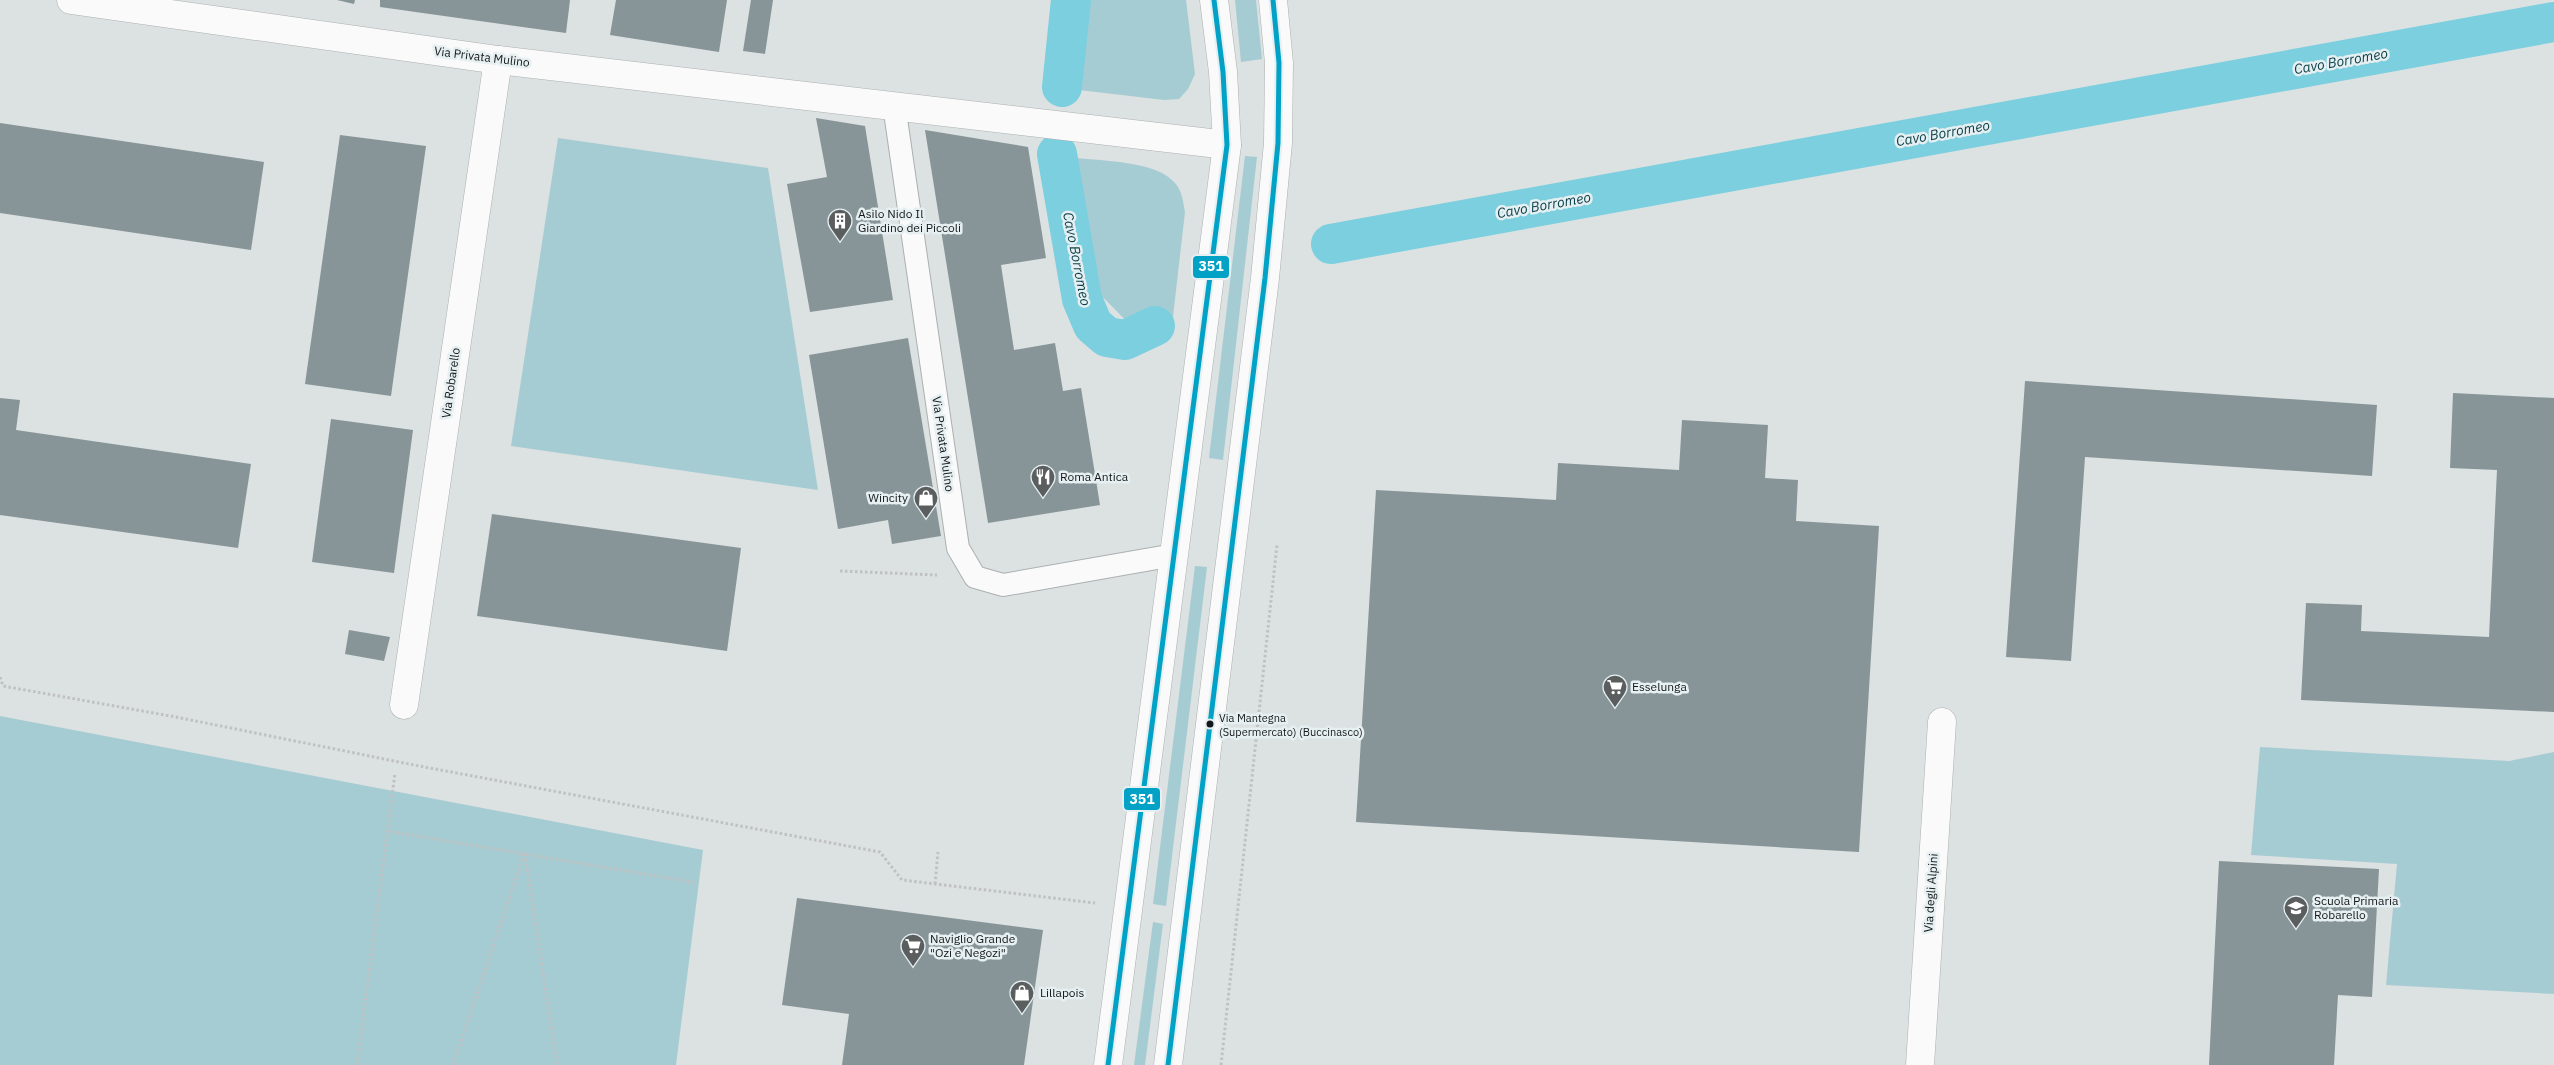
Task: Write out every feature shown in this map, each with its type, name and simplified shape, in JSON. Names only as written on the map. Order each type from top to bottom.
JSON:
[{"type":"street","name":"Via Privata Mulino","points":[[71,0],[498,60],[1226,145]]},
{"type":"street","points":[[1108,1065],[1226,145],[1223,72],[1214,0]]},
{"type":"street","points":[[1168,1065],[1265,278],[1278,143],[1279,63],[1273,0]]},
{"type":"street","name":"Via Robarello","points":[[404,705],[498,60]]},
{"type":"street","name":"Via degli Alpini","points":[[1920,1065],[1942,722]]},
{"type":"lane","name":"Via Privata Mulino","points":[[894,105],[958,548],[975,577]]},
{"type":"lane","points":[[975,577],[1003,585],[1174,555]]},
{"type":"path","points":[[1220,1065],[1277,545]]},
{"type":"path","points":[[840,570],[975,577]]},
{"type":"path","points":[[0,677],[3,686],[176,717],[418,766],[880,852],[902,880],[1099,904]]},
{"type":"path","points":[[357,1065],[395,773]]},
{"type":"path","points":[[387,831],[698,883]]},
{"type":"path","points":[[934,884],[938,852]]},
{"type":"path","points":[[453,1065],[524,854]]},
{"type":"path","points":[[524,854],[557,1065]]},
{"type":"shaded area","points":[[1081,0],[1186,0],[1195,74],[1188,89],[1179,99],[1164,100],[1079,90]]},
{"type":"shaded area","points":[[1235,0],[1256,0],[1262,59],[1241,62]]},
{"type":"shaded area","points":[[558,138],[768,168],[818,490],[511,446]]},
{"type":"shaded area","points":[[1245,156],[1257,157],[1223,460],[1209,458]]},
{"type":"shaded area","points":[[1076,158],[1114,161],[1143,166],[1167,176],[1179,189],[1185,212],[1171,334],[1147,342],[1088,282]]},
{"type":"shaded area","points":[[1195,566],[1207,567],[1166,906],[1153,904]]},
{"type":"shaded area","points":[[0,716],[703,850],[676,1065],[0,1065]]},
{"type":"shaded area","points":[[2260,747],[2509,761],[2554,752],[2554,994],[2386,985],[2397,864],[2251,855]]},
{"type":"shaded area","points":[[1153,922],[1163,924],[1145,1065],[1134,1065]]},
{"type":"building","points":[[337,0],[355,0],[354,4]]},
{"type":"building","points":[[380,0],[570,0],[566,33],[380,7]]},
{"type":"building","points":[[616,0],[727,0],[719,52],[610,35]]},
{"type":"building","points":[[751,0],[773,0],[765,54],[743,51]]},
{"type":"building","name":"Asilo Nido Il Giardino dei Piccoli","points":[[816,118],[865,126],[893,300],[810,312],[787,184],[827,177]]},
{"type":"building","points":[[0,123],[264,162],[251,250],[0,213]]},
{"type":"building","points":[[925,130],[1028,147],[1046,258],[1001,265],[1014,350],[1055,343],[1063,391],[1081,388],[1100,505],[988,523]]},
{"type":"building","points":[[340,135],[426,146],[391,396],[305,384]]},
{"type":"building","points":[[908,338],[941,536],[892,544],[888,520],[838,529],[809,355]]},
{"type":"building","points":[[2025,381],[2377,405],[2372,476],[2085,457],[2071,661],[2006,657]]},
{"type":"building","points":[[2453,393],[2554,398],[2554,712],[2301,700],[2306,603],[2362,605],[2361,631],[2489,637],[2497,470],[2450,468]]},
{"type":"building","points":[[0,398],[20,400],[16,430],[251,464],[238,548],[0,515]]},
{"type":"building","points":[[331,419],[413,430],[394,573],[312,562]]},
{"type":"building","name":"Esselunga","points":[[1682,420],[1768,425],[1765,478],[1798,480],[1796,521],[1879,526],[1859,852],[1356,822],[1376,490],[1556,500],[1558,463],[1679,470]]},
{"type":"building","points":[[492,514],[741,548],[727,651],[477,616]]},
{"type":"building","points":[[349,630],[390,637],[384,661],[345,654]]},
{"type":"building","name":"Scuola Primaria Robarello","points":[[2219,861],[2379,869],[2372,997],[2338,995],[2334,1065],[2209,1065]]},
{"type":"building","name":"Naviglio Grande \"Ozi e Negozi\"","points":[[797,898],[1043,930],[1024,1065],[842,1065],[849,1014],[782,1005]]},
{"type":"waterway","name":"Cavo Borromeo","points":[[1062,87],[1071,0]]},
{"type":"waterway","name":"Cavo Borromeo","points":[[1331,244],[2554,22]]},
{"type":"waterway","name":"Cavo Borromeo","points":[[1057,154],[1082,299],[1093,325],[1107,337],[1125,340],[1155,326]]},
{"type":"transit line","name":"351","points":[[1108,1065],[1227,145],[1223,72],[1214,0]]},
{"type":"transit line","name":"351","points":[[1168,1065],[1265,278],[1278,143],[1279,63],[1273,0]]},
{"type":"place","name":"Asilo Nido Il Giardino dei Piccoli","points":[[840,242]]},
{"type":"place","name":"Roma Antica","points":[[1043,498]]},
{"type":"place","name":"Wincity","points":[[926,519]]},
{"type":"place","name":"Esselunga","points":[[1615,708]]},
{"type":"place","name":"Via Mantegna (Supermercato) (Buccinasco)","points":[[1210,724]]},
{"type":"place","name":"Scuola Primaria Robarello","points":[[2296,929]]},
{"type":"place","name":"Naviglio Grande \"Ozi e Negozi\"","points":[[913,967]]},
{"type":"place","name":"Lillapois","points":[[1022,1014]]}]
